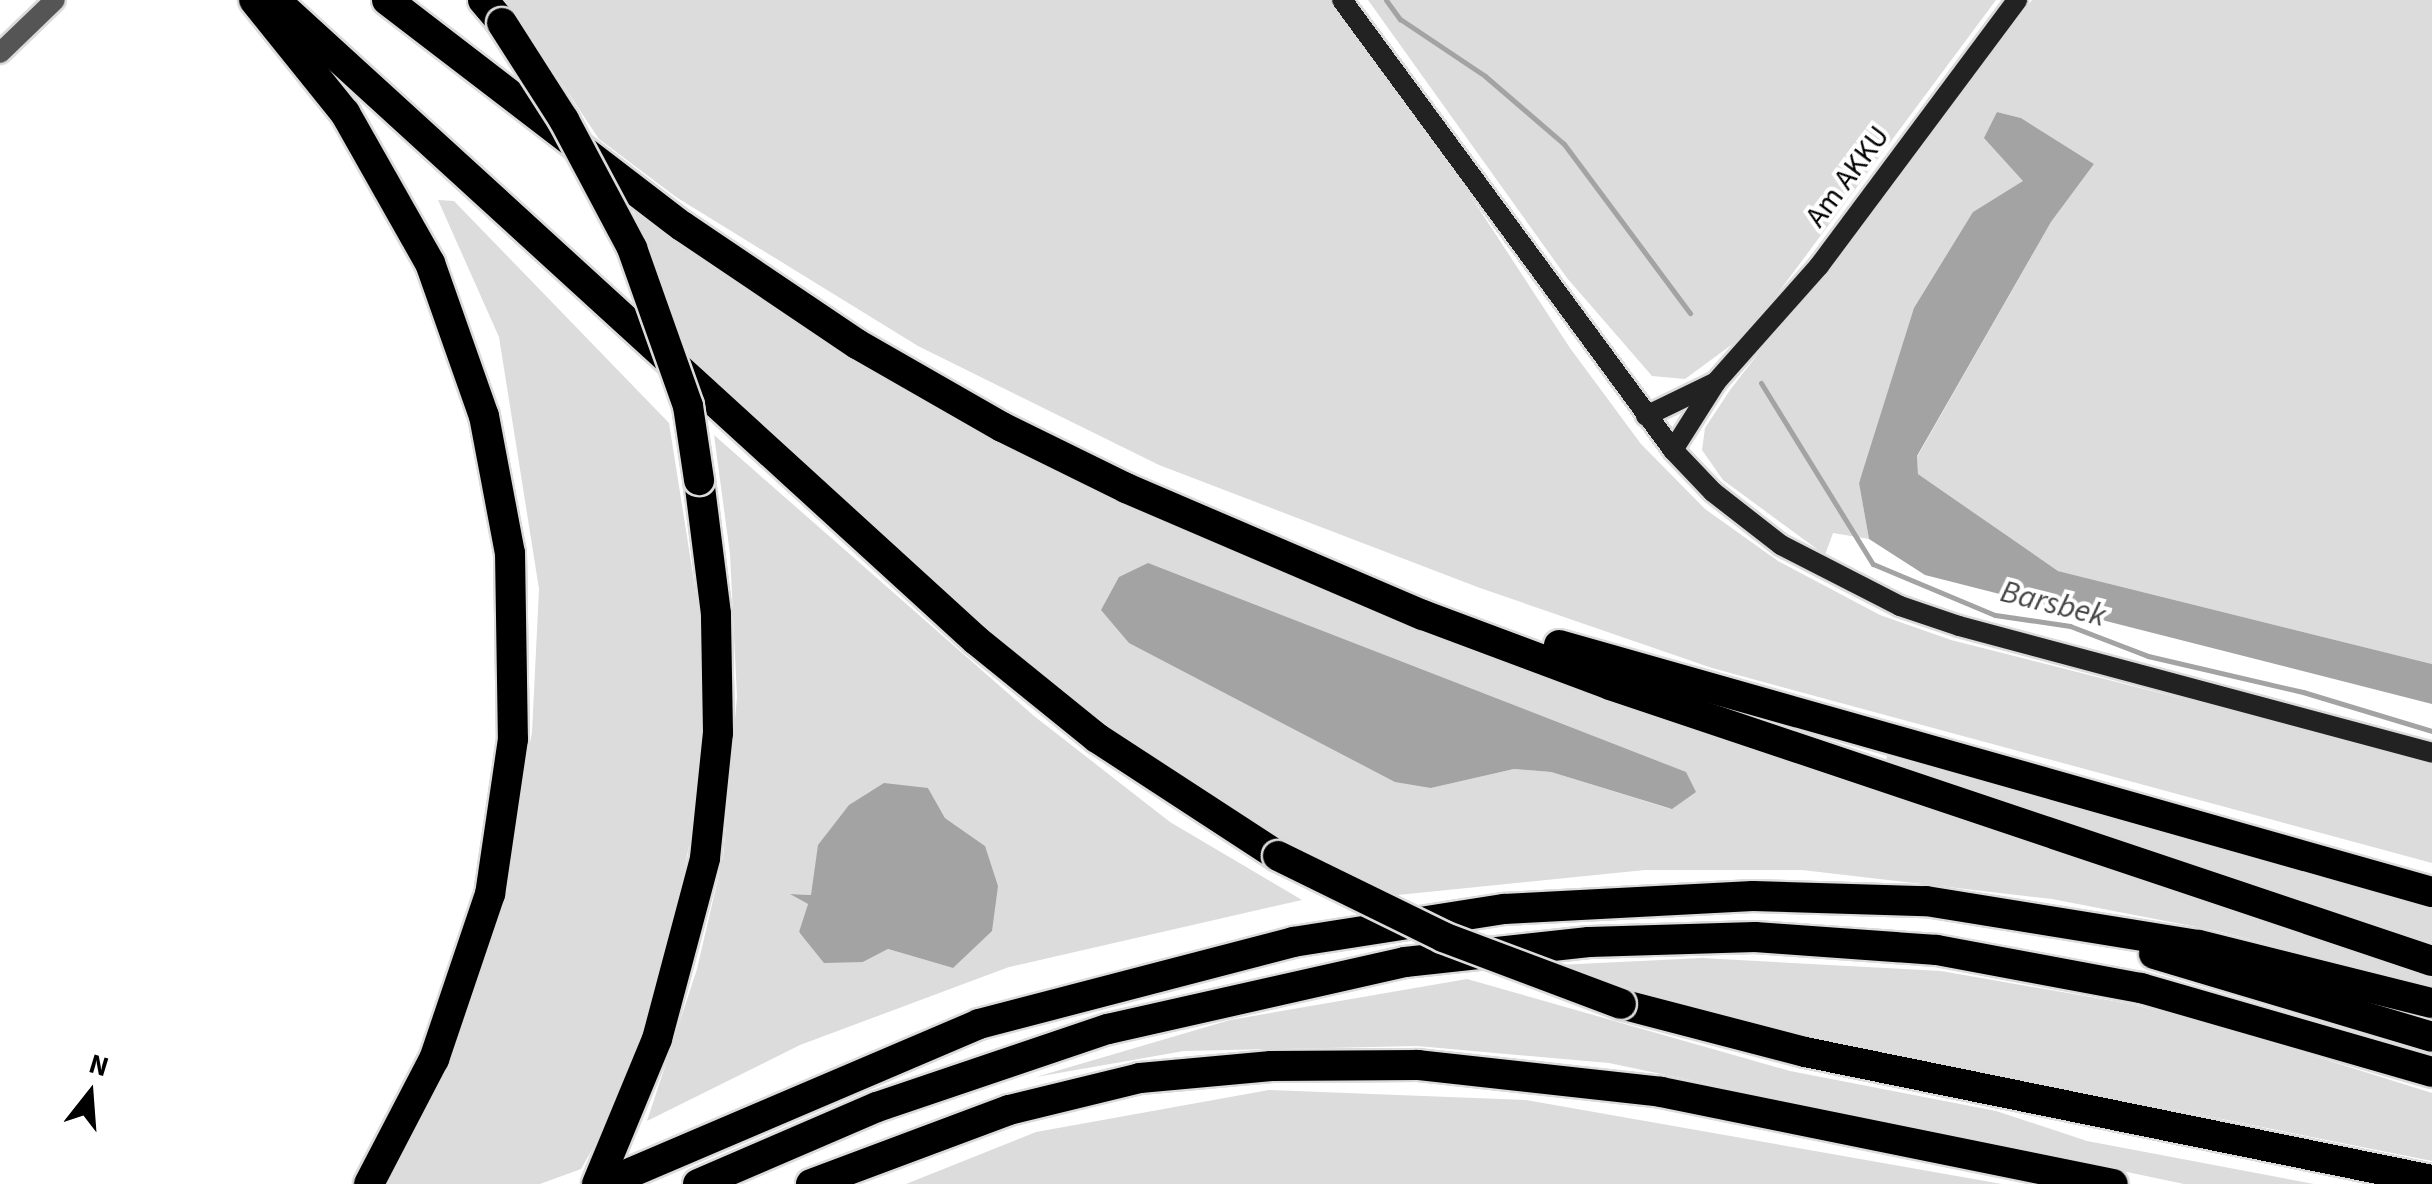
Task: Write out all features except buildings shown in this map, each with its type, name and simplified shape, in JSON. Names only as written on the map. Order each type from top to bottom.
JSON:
[{"type":"highway","points":[[254,0],[345,113],[430,263],[484,416],[510,553],[514,739],[490,894],[434,1058],[368,1184]]},
{"type":"highway","points":[[276,0],[976,640],[1097,738],[1278,856],[1444,937],[1621,1004],[1805,1052],[2432,1180]]},
{"type":"highway","points":[[387,0],[682,226],[858,344],[1002,427],[1126,488],[1334,574],[1423,616],[1610,685],[2432,961]]},
{"type":"highway","points":[[492,11],[564,120],[632,248],[688,406],[716,614],[718,733],[705,858],[682,964],[642,1084],[601,1184]]},
{"type":"highway","points":[[1334,574],[1617,664],[2432,892]]},
{"type":"highway","points":[[601,1184],[979,1024],[1293,942],[1399,922],[1586,901],[1831,898],[2028,912],[2199,945],[2432,1003]]},
{"type":"highway","points":[[1831,898],[2152,954],[2432,1037]]},
{"type":"highway","points":[[698,1184],[877,1107],[1108,1030],[1406,962],[1589,942],[1755,938],[1937,950],[2141,988],[2432,1072]]},
{"type":"highway","points":[[812,1184],[1009,1110],[1140,1078],[1271,1066],[1418,1065],[1661,1092],[2114,1184]]},
{"type":"main road","points":[[1342,0],[1673,450],[1712,492],[1781,545],[1900,606],[2432,753]]},
{"type":"main road","name":"Am AKKU","points":[[1673,450],[1716,382],[1820,266],[2017,0]]},
{"type":"main road","name":"Am AKKU","points":[[1646,416],[1716,382]]},
{"type":"street","points":[[0,53],[55,0]]},
{"type":"shaded area","points":[[506,0],[1332,0],[1413,108],[1570,348],[1641,444],[1705,509],[1778,561],[1880,615],[1951,640],[2432,762],[2432,863],[1712,668],[1480,588],[1159,465],[918,346],[676,197],[599,139]]},
{"type":"shaded area","points":[[1368,0],[1996,0],[1749,332],[1685,379],[1652,376],[1567,278]]},
{"type":"shaded area","points":[[2032,0],[2432,0],[2432,664],[2058,571],[1918,474],[1917,457],[2051,222],[2094,164],[2021,118],[1997,112],[2024,181],[1973,212],[1859,482],[1869,539],[1833,533],[1825,555],[1723,480],[1702,450],[1705,428],[1730,390]]},
{"type":"shaded area","points":[[438,200],[454,201],[669,423],[704,644],[700,788],[665,971],[614,1111],[581,1169],[540,1184],[379,1184],[501,904],[532,732],[539,589],[499,337]]},
{"type":"shaded area","points":[[631,205],[1105,493],[2432,970],[2432,987],[2217,931],[2052,899],[1802,870],[1645,870],[1388,896],[1274,838],[1122,736],[984,629],[690,358]],"holes":[[[1119,577],[1671,809],[1551,772],[1514,769],[1431,788]]]},
{"type":"shaded area","points":[[714,435],[1034,716],[1170,822],[1302,900],[1009,967],[800,1045],[647,1121],[697,969],[723,857],[737,697],[730,554]],"holes":[[[928,788],[945,818],[985,846],[953,968],[888,949],[863,962],[799,933],[808,904],[791,894],[811,895]]]},
{"type":"shaded area","points":[[1887,756],[2432,905],[2432,946],[1886,761]]},
{"type":"shaded area","points":[[1702,958],[1941,971],[2131,1004],[2221,1027],[2432,1093],[2432,1161],[1849,1045],[1682,1005],[1558,965]]},
{"type":"shaded area","points":[[1467,979],[1790,1071],[1996,1111],[2087,1141],[2314,1184],[2184,1184],[1609,1063],[1417,1046],[1184,1051],[1036,1077],[1230,1020]]},
{"type":"shaded area","points":[[1269,1090],[1526,1100],[2002,1184],[906,1184],[1036,1132]]},
{"type":"water","points":[[1997,112],[2021,118],[2094,164],[2051,222],[1917,456],[1918,474],[2058,571],[2432,664],[2432,704],[1925,575],[1869,539],[1859,483],[1914,308],[1973,212],[2023,181],[1984,138]]},
{"type":"water","points":[[1148,563],[1686,772],[1696,792],[1672,809],[1551,772],[1514,769],[1431,788],[1395,782],[1129,643],[1101,610],[1119,577]]},
{"type":"water","points":[[884,783],[928,788],[945,818],[985,846],[998,886],[992,931],[953,968],[888,949],[863,962],[824,963],[799,932],[808,904],[790,894],[811,895],[818,845],[849,805]]},
{"type":"waterway","name":"Barsbek","points":[[1386,0],[1400,19],[1485,76],[1564,144],[1690,313]]},
{"type":"waterway","name":"Barsbek","points":[[1761,383],[1873,564],[1995,615],[2070,626],[2148,656],[2303,692],[2432,731]]}]
